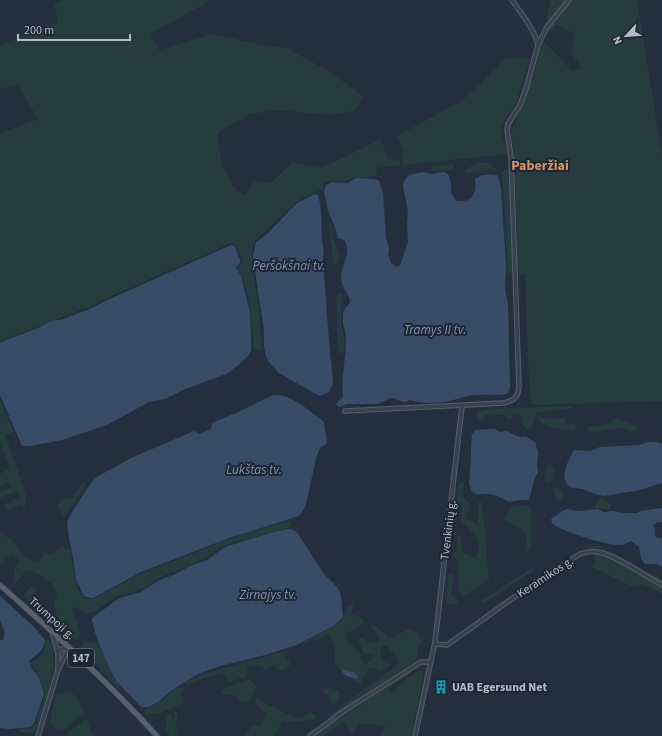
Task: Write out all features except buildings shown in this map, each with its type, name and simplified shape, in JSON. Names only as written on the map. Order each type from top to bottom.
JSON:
[{"type":"main road","name":"Trumpoji g.","points":[[0,585],[69,647],[157,736]]},
{"type":"street","points":[[512,0],[536,37],[538,45]]},
{"type":"street","points":[[345,411],[462,406],[508,402],[513,400],[518,393],[511,157],[506,131],[508,124],[520,105],[526,89],[538,45],[547,27],[569,0]]},
{"type":"street","name":"Tvenkinių g.","points":[[415,736],[435,644],[462,406]]},
{"type":"street","name":"Keramikos g.","points":[[435,644],[447,645],[537,581],[580,554],[586,552],[598,552],[608,555],[662,585]]},
{"type":"street","points":[[51,630],[58,653],[58,670]]},
{"type":"street","points":[[58,653],[61,649],[69,647]]},
{"type":"street","points":[[38,736],[58,670],[69,647]]},
{"type":"street","points":[[310,736],[339,714],[421,662],[431,662]]},
{"type":"green space","points":[[65,0],[205,0],[208,2],[150,34],[159,50],[213,34],[261,45],[287,48],[330,72],[363,96],[354,111],[330,115],[277,110],[250,114],[217,133],[222,165],[233,187],[244,195],[254,181],[271,183],[292,163],[321,168],[381,139],[388,159],[400,161],[401,165],[376,168],[377,176],[352,178],[347,180],[332,180],[324,183],[323,189],[296,202],[255,241],[252,252],[262,351],[255,350],[246,288],[238,268],[243,261],[236,245],[231,243],[88,307],[0,341],[0,133],[38,119],[18,85],[0,89],[0,45],[58,22],[54,4]]},
{"type":"green space","points":[[550,0],[637,0],[662,156],[662,401],[533,405],[529,387],[525,274],[517,273],[514,155],[511,131],[533,79],[537,58],[543,40],[572,71],[582,69],[571,52],[575,34],[556,25],[551,33],[546,25]]},
{"type":"green space","points":[[530,58],[516,104],[504,121],[501,131],[508,154],[403,165],[403,149],[397,136],[461,101],[506,59]]},
{"type":"green space","points":[[477,163],[489,163],[498,170],[497,172],[493,169],[466,173],[465,170]]},
{"type":"green space","points":[[454,164],[454,169],[432,171],[431,167]]},
{"type":"green space","points":[[504,170],[509,170],[513,273],[508,273],[502,173]]},
{"type":"green space","points":[[329,223],[331,223],[333,238],[340,255],[339,261],[336,265],[333,263]]},
{"type":"green space","points":[[337,294],[342,295],[341,326],[345,340],[344,353],[339,353],[337,344]]},
{"type":"green space","points":[[0,400],[14,432],[5,435],[26,494],[25,507],[23,507],[22,504],[7,510],[5,505],[19,497],[17,491],[0,498],[0,492],[11,487],[8,482],[0,486],[0,474],[10,468],[0,442]]},
{"type":"green space","points":[[571,406],[571,409],[537,412],[532,427],[527,430],[523,425],[520,414],[513,414],[510,420],[502,414],[485,415],[484,420],[480,420],[477,417],[477,411]]},
{"type":"green space","points":[[539,417],[547,419],[565,418],[566,424],[575,424],[576,427],[575,430],[550,427],[541,422],[538,419]]},
{"type":"green space","points":[[617,418],[636,426],[636,431],[629,431],[622,427],[589,432],[587,428],[597,427],[609,423]]},
{"type":"green space","points":[[550,463],[554,469],[552,480],[549,482],[544,478]]},
{"type":"green space","points":[[83,482],[86,485],[64,518],[57,504],[61,500],[73,498]]},
{"type":"green space","points":[[459,482],[464,483],[462,496],[470,503],[466,518],[478,526],[478,502],[482,502],[489,580],[464,596],[459,591],[458,562],[452,555],[456,552],[458,535],[461,536],[463,553],[476,558],[479,547],[476,537],[461,520],[462,506],[457,502]]},
{"type":"green space","points":[[557,487],[562,492],[563,497],[561,500],[558,500],[555,494],[554,488]]},
{"type":"green space","points":[[600,499],[609,502],[611,505],[610,509],[596,508],[596,505]]},
{"type":"green space","points":[[520,505],[530,506],[531,509],[531,550],[529,551],[526,550],[526,537],[524,531],[504,521],[511,508]]},
{"type":"green space","points":[[292,520],[291,527],[225,545],[204,558],[159,578],[142,589],[117,596],[94,612],[87,614],[77,607],[72,609],[80,632],[78,639],[74,640],[64,632],[56,613],[54,603],[58,595],[53,585],[40,575],[31,571],[26,571],[14,585],[15,569],[19,558],[11,554],[0,565],[0,532],[17,545],[22,556],[38,562],[44,554],[52,553],[62,547],[71,551],[74,576],[81,593],[84,598],[92,599],[143,573],[240,535]]},
{"type":"green space","points":[[584,546],[600,546],[662,580],[662,582],[600,548],[586,548]]},
{"type":"green space","points":[[593,555],[608,558],[638,573],[662,588],[662,594],[643,584],[635,587],[626,584],[592,567],[595,561]]},
{"type":"green space","points":[[532,568],[534,570],[483,604],[481,601]]},
{"type":"green space","points":[[449,573],[454,575],[451,594],[459,603],[455,605],[447,603],[446,600]]},
{"type":"green space","points":[[31,586],[38,590],[30,596],[35,600],[33,605],[25,597],[25,594]]},
{"type":"green space","points":[[354,603],[351,614],[364,620],[364,623],[346,635],[347,643],[352,645],[361,653],[361,661],[365,664],[371,662],[373,655],[364,654],[359,638],[364,639],[370,644],[381,640],[371,627],[372,624],[382,631],[389,639],[409,629],[419,633],[421,643],[418,647],[417,660],[331,717],[331,714],[399,664],[395,655],[386,645],[381,647],[380,653],[384,662],[391,665],[380,671],[369,667],[361,683],[358,683],[352,680],[358,679],[359,677],[354,673],[339,669],[334,660],[334,647],[328,634],[304,644],[303,643],[343,620],[346,606]]},
{"type":"green space","points":[[46,639],[52,645],[54,655],[51,683],[47,698],[35,732],[19,732],[19,729],[31,728],[35,724],[45,694],[38,673],[30,663],[41,656],[45,648]]},
{"type":"green space","points":[[85,642],[98,644],[113,677],[121,686],[118,688],[80,647]]},
{"type":"green space","points":[[281,652],[288,659],[290,665],[285,670],[280,670],[274,665],[265,669],[256,665],[247,667],[247,676],[228,682],[223,674],[211,676],[187,684],[185,682],[204,674]]},
{"type":"green space","points":[[421,670],[424,673],[411,736],[380,736],[385,725],[360,724],[352,734],[350,734],[347,725],[342,722],[323,736],[314,736],[404,676],[389,689],[391,692],[415,672]]},
{"type":"green space","points":[[249,679],[257,687],[257,689],[255,688],[254,694],[250,698],[249,702],[240,701],[237,696],[222,694],[224,688]]},
{"type":"green space","points":[[182,687],[184,691],[180,695],[183,703],[160,713],[147,715],[144,711],[164,699],[175,689]]},
{"type":"green space","points":[[329,687],[339,691],[340,699],[334,704],[331,702],[330,697],[324,693],[322,689]]},
{"type":"green space","points":[[70,692],[77,699],[84,713],[62,731],[53,727],[51,720],[52,711],[56,694]]},
{"type":"green space","points":[[256,699],[290,715],[301,718],[310,712],[316,715],[316,717],[314,720],[294,722],[282,721],[274,736],[245,736],[252,725],[261,726],[266,713],[258,707],[255,701]]},
{"type":"green space","points":[[176,711],[178,718],[175,722],[178,732],[175,736],[170,736],[166,730],[166,720],[168,713],[173,719],[175,718],[174,712]]},
{"type":"green space","points":[[85,719],[87,720],[93,736],[65,736]]},
{"type":"water","name":"Tramys II tv.","points":[[423,172],[432,174],[444,172],[448,174],[451,183],[451,193],[456,201],[466,201],[472,197],[475,190],[475,180],[479,177],[497,175],[499,179],[506,266],[505,289],[508,305],[510,388],[508,393],[504,394],[474,395],[450,401],[425,403],[410,400],[405,402],[391,398],[378,404],[347,404],[339,407],[336,404],[343,397],[346,346],[343,314],[350,301],[341,280],[347,249],[344,240],[338,238],[329,214],[324,192],[326,185],[332,182],[348,183],[356,178],[375,179],[379,181],[383,193],[386,238],[389,249],[388,255],[391,263],[396,267],[400,265],[402,261],[408,241],[408,211],[403,186],[404,181],[409,175]]},
{"type":"water","name":"Peršokšnai tv.","points":[[315,194],[318,195],[321,210],[324,252],[323,261],[333,383],[329,392],[320,396],[279,373],[269,362],[266,356],[264,347],[264,330],[253,257],[256,242],[266,235],[297,203]]},
{"type":"water","points":[[231,245],[235,246],[240,260],[240,263],[236,267],[241,276],[250,313],[251,351],[248,356],[226,374],[183,390],[165,399],[149,402],[107,425],[62,440],[31,446],[22,446],[0,395],[0,343],[52,321],[61,320],[92,308]]},
{"type":"water","name":"Lukštas tv.","points":[[273,395],[280,395],[293,400],[324,422],[327,443],[320,448],[316,458],[305,507],[299,516],[229,538],[141,572],[93,598],[84,596],[76,579],[67,522],[95,478],[131,458],[194,431],[199,434],[211,429],[212,423]]},
{"type":"water","points":[[495,429],[499,432],[507,431],[519,437],[526,437],[535,442],[538,453],[538,473],[535,477],[529,500],[510,502],[490,494],[476,494],[472,492],[469,484],[472,434],[476,430]]},
{"type":"water","points":[[648,442],[657,442],[662,444],[662,483],[640,490],[604,496],[583,489],[571,487],[565,482],[564,477],[566,468],[574,450],[590,451],[600,447],[640,445]]},
{"type":"water","points":[[662,508],[662,522],[658,522],[653,526],[655,536],[662,538],[662,567],[657,564],[645,564],[641,558],[639,547],[631,541],[623,545],[619,545],[594,540],[564,530],[552,523],[551,519],[566,509],[579,511],[597,509],[604,512],[612,511],[637,513],[640,511]]},
{"type":"water","name":"Zirnajys tv.","points":[[289,529],[297,532],[324,574],[338,588],[341,596],[343,617],[333,626],[297,645],[265,655],[220,666],[198,674],[175,688],[149,707],[140,706],[113,675],[92,623],[92,618],[118,599],[139,593],[160,580],[207,560],[225,547],[273,532]]},
{"type":"water","points":[[0,596],[33,626],[45,640],[45,644],[42,649],[29,661],[31,668],[39,677],[44,694],[34,723],[30,727],[9,729],[0,728],[0,640],[3,640],[4,630],[0,620]]},
{"type":"water","points":[[342,669],[354,673],[358,676],[357,679],[346,675],[342,672]]},
{"type":"waterway","points":[[549,20],[566,0]]},
{"type":"place","name":"UAB Egersund Net","points":[[441,687]]},
{"type":"district","name":"Paberžiai","points":[[540,165]]}]
